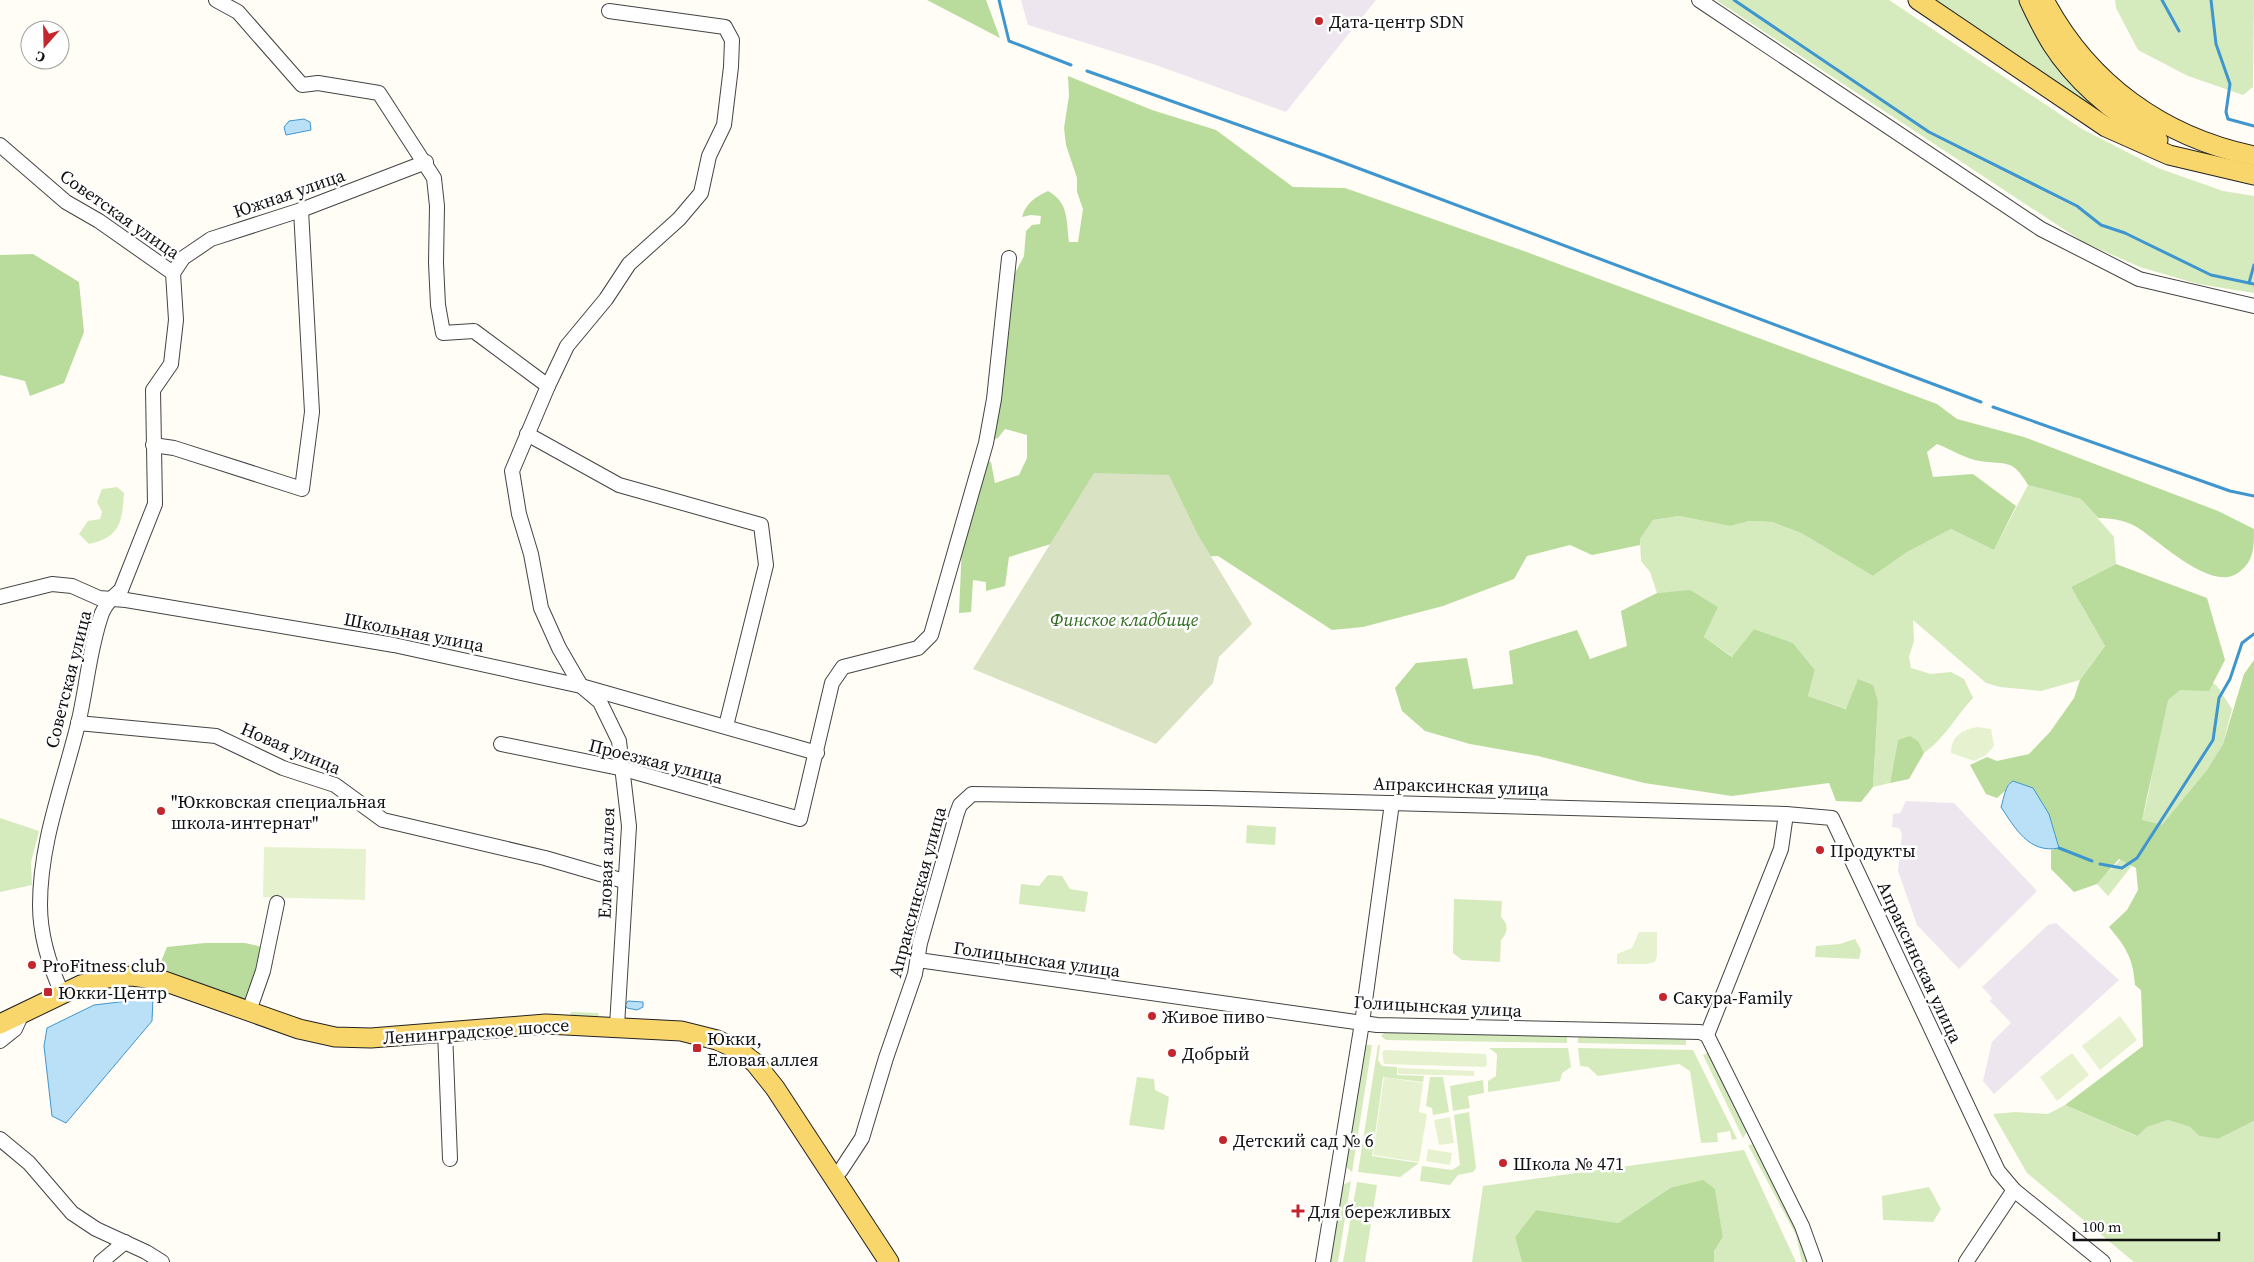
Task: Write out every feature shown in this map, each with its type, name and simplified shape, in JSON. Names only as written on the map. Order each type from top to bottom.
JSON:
[{"type":"main road","points":[[1918,0],[2106,127],[2169,155],[2254,175]]},
{"type":"main road","points":[[2029,0],[2053,45],[2093,92],[2121,117],[2150,135],[2208,163]]},
{"type":"main road","points":[[2045,2],[2097,75],[2136,108],[2181,133],[2254,156]]},
{"type":"main road","name":"Ленинградское шоссе","points":[[0,1024],[21,1016],[62,993],[98,980],[132,976],[161,980],[299,1029],[335,1037],[371,1038],[546,1024],[617,1026],[701,1034],[736,1049],[755,1063],[775,1088],[888,1262]]},
{"type":"street","points":[[216,0],[238,12],[302,86],[318,83],[379,93],[414,148],[426,162],[434,178],[437,206],[436,263],[438,305],[443,333],[474,332],[548,386]]},
{"type":"street","points":[[1699,0],[2041,229],[2075,248],[2139,279],[2254,306]]},
{"type":"street","points":[[581,686],[559,648],[541,608],[532,554],[519,514],[512,471],[567,346],[606,299],[629,264],[679,219],[702,193],[709,156],[724,125],[731,67],[732,40],[725,27],[609,11]]},
{"type":"street","name":"Советская улица","points":[[0,145],[66,202],[99,221],[173,273],[176,320],[171,364],[153,390],[155,504],[121,590],[110,599],[102,612],[89,663],[78,723],[44,844],[40,906],[43,935],[55,977],[62,993]]},
{"type":"street","name":"Южная улица","points":[[173,273],[183,258],[211,239],[301,210],[426,162]]},
{"type":"street","points":[[153,445],[174,448],[302,489],[312,412],[301,210]]},
{"type":"street","points":[[817,753],[832,683],[843,667],[918,648],[931,635],[986,443],[994,399],[1009,258]]},
{"type":"street","points":[[527,434],[619,485],[761,525],[766,565],[726,726]]},
{"type":"street","name":"Школьная улица","points":[[0,597],[52,584],[72,586],[99,598],[394,645],[581,686],[817,753]]},
{"type":"street","name":"Еловая аллея","points":[[581,686],[600,702],[620,741],[624,769],[629,826],[624,881],[617,1026]]},
{"type":"street","name":"Новая улица","points":[[78,723],[216,736],[283,768],[334,785],[383,820],[545,858],[624,881]]},
{"type":"street","name":"Проезжая улица","points":[[502,744],[624,769],[800,819],[817,753]]},
{"type":"street","name":"Апраксинская улица","points":[[834,1178],[862,1138],[886,1058],[915,974],[920,944],[957,813],[960,805],[972,794],[1786,814],[1832,818],[1998,1171],[2014,1190],[2103,1262]]},
{"type":"street","points":[[1324,1262],[1362,1023],[1392,803]]},
{"type":"street","points":[[1786,814],[1781,849],[1707,1035],[1809,1240],[1815,1262]]},
{"type":"street","points":[[250,1011],[263,971],[276,903]]},
{"type":"street","name":"Голицынская улица","points":[[918,960],[1385,1026],[1692,1030],[1707,1035]]},
{"type":"street","points":[[0,1042],[15,1029],[21,1016]]},
{"type":"street","points":[[445,1031],[450,1159]]},
{"type":"street","points":[[0,1139],[29,1162],[72,1213],[96,1229],[162,1262]]},
{"type":"street","points":[[1966,1262],[2014,1190]]},
{"type":"street","points":[[102,1262],[125,1242]]},
{"type":"shaded area","points":[[1021,0],[1376,0],[1286,112],[1153,64],[1028,25]]},
{"type":"shaded area","points":[[1906,801],[1954,803],[2037,891],[1959,969],[1917,925],[1898,871],[1902,834],[1899,828],[1892,827],[1893,814],[1900,813]]},
{"type":"shaded area","points":[[2056,923],[2119,980],[1994,1094],[1983,1081],[1992,1042],[2011,1023],[1990,1001],[1992,998],[1982,987],[2048,925]]},
{"type":"green space","points":[[927,0],[986,0],[1000,38]]},
{"type":"green space","points":[[1716,0],[1889,0],[2082,129],[2158,168],[2223,191],[2254,196],[2254,293],[2198,284],[2140,267],[2083,242]]},
{"type":"green space","points":[[1933,0],[2020,0],[2129,133]]},
{"type":"green space","points":[[2115,0],[2254,0],[2253,87],[2243,95],[2188,76],[2138,50],[2116,8]]},
{"type":"green space","points":[[1068,76],[1152,110],[1216,130],[1293,187],[1345,188],[1521,250],[1937,404],[1957,419],[2024,437],[2218,511],[2254,529],[2253,549],[2250,559],[2238,573],[2227,577],[2213,576],[2185,562],[2135,526],[2117,520],[2098,518],[2081,499],[2028,485],[2018,470],[2008,464],[1975,460],[1937,444],[1927,452],[1933,477],[1973,474],[2016,506],[1994,550],[1951,529],[1907,552],[1873,576],[1801,533],[1772,522],[1750,521],[1730,526],[1679,516],[1653,520],[1640,539],[1640,545],[1592,555],[1570,545],[1527,556],[1514,579],[1443,606],[1363,627],[1332,630],[1218,556],[1170,558],[1067,539],[1009,557],[1005,586],[986,591],[986,582],[973,580],[971,612],[959,613],[962,544],[986,461],[991,462],[995,483],[1019,475],[1027,458],[1027,435],[1005,429],[998,438],[990,441],[1012,279],[1024,256],[1026,231],[1032,225],[1040,224],[1041,216],[1031,215],[1022,217],[1026,208],[1035,198],[1048,191],[1063,206],[1067,219],[1069,242],[1078,242],[1083,209],[1077,192],[1077,178],[1066,145],[1064,128],[1069,96]]},
{"type":"green space","points":[[33,254],[79,282],[84,332],[64,383],[30,396],[25,381],[0,375],[0,255]]},
{"type":"green space","name":"Финское кладбище","points":[[1094,473],[1169,475],[1198,535],[1252,624],[1219,657],[1213,683],[1156,744],[973,669]]},
{"type":"green space","points":[[2028,485],[2081,499],[2114,537],[2116,564],[2071,587],[2105,646],[2080,680],[2041,691],[2000,687],[1986,683],[1913,620],[1914,641],[1909,657],[1911,668],[1931,674],[1951,672],[1964,679],[1973,698],[1944,734],[1924,753],[1919,742],[1898,740],[1890,783],[1873,787],[1878,702],[1847,709],[1808,696],[1815,670],[1793,643],[1754,629],[1733,657],[1704,637],[1718,607],[1690,591],[1657,593],[1650,572],[1641,561],[1640,539],[1653,520],[1679,516],[1730,526],[1750,521],[1772,522],[1801,533],[1873,576],[1907,552],[1951,529],[1994,550]]},
{"type":"green space","points":[[117,487],[124,493],[122,513],[117,527],[107,537],[89,544],[79,534],[88,521],[100,519],[102,512],[97,502],[102,489]]},
{"type":"green space","points":[[2116,564],[2207,598],[2225,660],[2209,691],[2180,690],[2168,700],[2142,820],[2162,825],[2207,770],[2223,744],[2244,674],[2254,660],[2254,1121],[2218,1139],[2199,1136],[2190,1127],[2168,1120],[2147,1127],[2137,1136],[2065,1105],[2143,1046],[2141,990],[2135,985],[2128,953],[2109,927],[2127,910],[2138,890],[2136,868],[2119,859],[2097,884],[2074,892],[2051,869],[2051,850],[2059,848],[2009,783],[2006,790],[1997,798],[1986,794],[1970,765],[1987,757],[1997,761],[2029,754],[2050,732],[2074,698],[2080,680],[2105,646],[2071,587]]},
{"type":"green space","points":[[1690,590],[1718,607],[1704,637],[1732,657],[1754,629],[1793,643],[1815,670],[1808,696],[1846,709],[1858,679],[1873,685],[1878,702],[1873,787],[1861,802],[1836,801],[1829,783],[1732,796],[1644,783],[1538,756],[1470,744],[1425,731],[1402,711],[1395,688],[1416,663],[1467,658],[1473,689],[1513,684],[1509,651],[1577,630],[1590,659],[1627,646],[1621,611],[1657,593]]},
{"type":"green space","points":[[2204,676],[2217,686],[2232,709],[2223,744],[2207,770],[2108,896],[2097,884],[2128,850],[2143,816],[2152,774],[2161,691]]},
{"type":"green space","points":[[1978,727],[1991,729],[1994,746],[1986,755],[1974,761],[1951,753],[1953,742],[1959,734]]},
{"type":"green space","points":[[1910,736],[1919,742],[1924,753],[1909,779],[1890,783],[1898,740]]},
{"type":"green space","points":[[0,818],[39,831],[31,862],[32,885],[0,892]]},
{"type":"green space","points":[[1247,825],[1276,827],[1275,845],[1246,843]]},
{"type":"green space","points":[[264,847],[366,849],[365,900],[263,897]]},
{"type":"green space","points":[[1048,875],[1062,876],[1070,889],[1088,892],[1085,912],[1019,904],[1021,884],[1039,886]]},
{"type":"green space","points":[[1454,899],[1502,901],[1501,917],[1507,928],[1501,940],[1500,962],[1462,960],[1453,953]]},
{"type":"green space","points":[[1639,932],[1657,932],[1657,956],[1655,962],[1647,964],[1617,964],[1617,954],[1632,948]]},
{"type":"green space","points":[[1855,939],[1861,950],[1859,959],[1815,957],[1816,946],[1840,944]]},
{"type":"green space","points":[[205,943],[245,943],[262,947],[247,1002],[154,972],[155,964],[160,964],[167,947]]},
{"type":"green space","points":[[571,1012],[598,1013],[599,1015],[597,1018],[570,1017]]},
{"type":"green space","points":[[2120,1016],[2137,1040],[2100,1070],[2082,1046]]},
{"type":"green space","points":[[1386,1031],[1567,1037],[1567,1043],[1386,1040],[1381,1036]]},
{"type":"green space","points":[[1578,1037],[1686,1039],[1686,1045],[1578,1043]]},
{"type":"green space","points":[[1372,1045],[1352,1172],[1345,1166],[1364,1046]]},
{"type":"green space","points":[[1378,1045],[1380,1045],[1378,1060],[1382,1066],[1397,1067],[1397,1075],[1424,1076],[1423,1082],[1383,1077],[1372,1156],[1419,1163],[1400,1177],[1358,1172]]},
{"type":"green space","points":[[1489,1048],[1568,1048],[1571,1067],[1562,1073],[1560,1081],[1488,1092],[1488,1081],[1496,1076],[1497,1054]]},
{"type":"green space","points":[[1578,1048],[1693,1050],[1737,1139],[1732,1140],[1730,1131],[1717,1133],[1718,1142],[1701,1143],[1690,1071],[1679,1064],[1598,1076],[1588,1067],[1580,1066]]},
{"type":"green space","points":[[1384,1050],[1486,1054],[1487,1065],[1485,1067],[1384,1064],[1382,1053]]},
{"type":"green space","points":[[1709,1052],[1748,1130],[1743,1138],[1703,1055]]},
{"type":"green space","points":[[2072,1053],[2089,1075],[2057,1101],[2040,1077]]},
{"type":"green space","points":[[1398,1068],[1474,1071],[1474,1076],[1398,1074]]},
{"type":"green space","points":[[1137,1077],[1154,1079],[1155,1090],[1169,1097],[1164,1130],[1129,1125]]},
{"type":"green space","points":[[1384,1077],[1423,1083],[1419,1112],[1427,1114],[1419,1162],[1373,1155]]},
{"type":"green space","points":[[1430,1077],[1443,1077],[1449,1112],[1433,1115],[1432,1108],[1426,1106]]},
{"type":"green space","points":[[1483,1080],[1484,1093],[1468,1096],[1470,1108],[1453,1111],[1450,1086]]},
{"type":"green space","points":[[2065,1105],[2136,1136],[2147,1127],[2168,1120],[2190,1127],[2199,1136],[2218,1139],[2254,1121],[2254,1262],[2134,1262],[2027,1173],[1993,1114],[2015,1112],[2048,1114]]},
{"type":"green space","points":[[1469,1112],[1476,1168],[1473,1172],[1458,1175],[1450,1185],[1420,1181],[1422,1166],[1452,1170],[1460,1165],[1454,1115]]},
{"type":"green space","points":[[1450,1117],[1454,1143],[1439,1145],[1434,1120]]},
{"type":"green space","points":[[1756,1144],[1782,1195],[1810,1262],[1802,1262],[1796,1235],[1748,1145]]},
{"type":"green space","points":[[1428,1149],[1452,1153],[1450,1165],[1426,1161]]},
{"type":"green space","points":[[1744,1150],[1796,1262],[1714,1262],[1714,1251],[1723,1237],[1715,1190],[1670,1188],[1618,1223],[1536,1210],[1515,1237],[1522,1262],[1472,1262],[1483,1186]]},
{"type":"green space","points":[[1703,1180],[1715,1189],[1723,1237],[1714,1251],[1714,1262],[1522,1262],[1515,1237],[1536,1210],[1618,1223],[1670,1188]]},
{"type":"green space","points":[[1351,1181],[1338,1262],[1329,1262],[1341,1186]]},
{"type":"green space","points":[[1357,1182],[1377,1185],[1365,1262],[1343,1262]]},
{"type":"green space","points":[[1929,1187],[1941,1209],[1933,1222],[1883,1220],[1882,1196]]},
{"type":"water","points":[[304,119],[310,122],[311,130],[286,135],[284,127],[289,121]]},
{"type":"water","points":[[2013,781],[2033,788],[2049,814],[2059,848],[2048,849],[2031,843],[2018,831],[2001,807],[2006,789]]},
{"type":"water","points":[[153,998],[152,1021],[66,1123],[52,1116],[44,1046],[47,1028],[94,1005]]},
{"type":"water","points":[[628,1001],[643,1002],[643,1007],[637,1010],[627,1008],[625,1005]]},
{"type":"waterway","points":[[999,0],[1009,41],[1071,65]]},
{"type":"waterway","points":[[1734,0],[1929,132],[2077,206],[2101,225],[2125,233],[2211,275],[2254,284]]},
{"type":"waterway","points":[[2162,0],[2179,31]]},
{"type":"waterway","points":[[2211,0],[2216,44],[2230,84],[2226,112],[2228,119],[2254,126]]},
{"type":"waterway","points":[[1087,71],[1323,155],[1981,402]]},
{"type":"waterway","points":[[2249,283],[2254,265]]},
{"type":"waterway","points":[[1993,407],[2230,491],[2254,496]]},
{"type":"waterway","points":[[2100,864],[2122,868],[2137,858],[2213,740],[2219,698],[2230,679],[2242,643],[2254,634]]},
{"type":"waterway","points":[[2059,848],[2092,861]]},
{"type":"place","name":"Дата-центр SDN","points":[[1319,21]]},
{"type":"place","name":"\"Юкковская специальная школа-интернат\"","points":[[161,811]]},
{"type":"place","name":"Продукты","points":[[1820,850]]},
{"type":"place","name":"ProFitness club","points":[[32,965]]},
{"type":"place","name":"Юкки-Центр","points":[[48,992]]},
{"type":"place","name":"Сакура-Family","points":[[1663,997]]},
{"type":"place","name":"Живое пиво","points":[[1152,1016]]},
{"type":"place","name":"Юкки, Еловая аллея","points":[[697,1048]]},
{"type":"place","name":"Добрый","points":[[1172,1053]]},
{"type":"place","name":"Детский сад № 6","points":[[1223,1140]]},
{"type":"place","name":"Школа № 471","points":[[1503,1163]]},
{"type":"place","name":"Для бережливых","points":[[1298,1211]]}]
